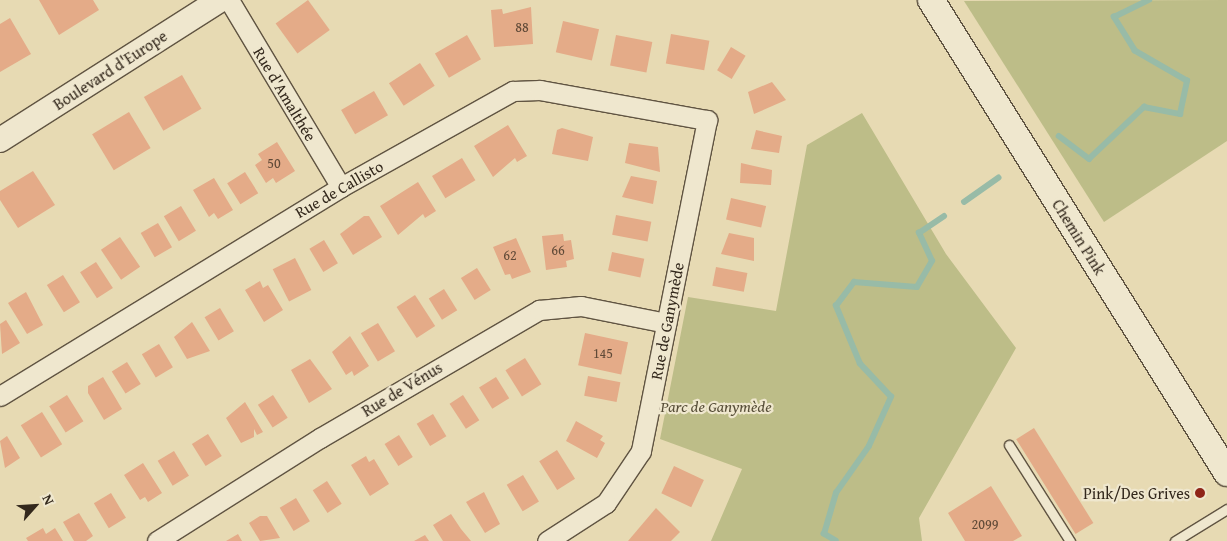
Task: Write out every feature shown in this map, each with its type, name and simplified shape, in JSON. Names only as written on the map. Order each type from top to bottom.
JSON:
[{"type":"main road","name":"Chemin Pink","points":[[931,0],[1227,473]]},
{"type":"street","name":"Boulevard d'Europe","points":[[0,140],[220,0]]},
{"type":"street","name":"Rue d'Amalthée","points":[[229,0],[341,187]]},
{"type":"street","name":"Rue de Callisto","points":[[0,396],[341,187],[513,91],[540,90],[707,120]]},
{"type":"street","name":"Rue de Ganymède","points":[[547,541],[606,503],[635,463],[645,435],[707,120]]},
{"type":"street","name":"Rue de Vénus","points":[[156,541],[320,438],[539,310],[581,306],[666,323]]},
{"type":"lane","points":[[1010,445],[1070,541]]},
{"type":"lane","points":[[1175,541],[1227,509]]},
{"type":"green space","points":[[1227,0],[1227,141],[1104,222],[964,1]]},
{"type":"green space","name":"Parc de Ganymède","points":[[862,113],[946,254],[1016,348],[919,518],[922,541],[711,541],[742,469],[660,439],[688,297],[776,311],[807,145]]},
{"type":"building","points":[[39,0],[93,0],[99,10],[59,35]]},
{"type":"building","points":[[308,0],[330,30],[297,53],[276,24]]},
{"type":"building","points":[[531,7],[533,44],[494,47],[491,10],[502,9],[503,14]]},
{"type":"building","points":[[10,18],[31,54],[0,72],[0,24]]},
{"type":"building","points":[[563,21],[599,29],[592,61],[556,52]]},
{"type":"building","points":[[671,34],[709,41],[704,70],[666,64]]},
{"type":"building","points":[[467,35],[481,59],[449,78],[435,54]]},
{"type":"building","points":[[616,35],[652,42],[646,72],[610,65]]},
{"type":"building","points":[[731,47],[746,56],[732,79],[717,70]]},
{"type":"building","points":[[420,63],[435,86],[404,106],[389,83]]},
{"type":"building","points":[[182,75],[202,109],[163,131],[144,97]]},
{"type":"building","points":[[772,82],[786,100],[754,114],[748,92]]},
{"type":"building","points":[[374,91],[388,115],[355,134],[341,110]]},
{"type":"building","points":[[129,112],[151,148],[114,170],[92,134]]},
{"type":"building","points":[[508,125],[527,156],[517,162],[515,158],[493,177],[474,146]]},
{"type":"building","points":[[562,128],[593,137],[588,161],[552,154],[557,130]]},
{"type":"building","points":[[756,130],[782,136],[779,153],[751,149]]},
{"type":"building","points":[[277,142],[295,171],[276,183],[273,178],[266,183],[255,165],[262,160],[258,154]]},
{"type":"building","points":[[629,143],[658,147],[660,172],[625,163]]},
{"type":"building","points":[[462,158],[475,180],[445,198],[432,176]]},
{"type":"building","points":[[741,163],[772,170],[771,185],[740,183]]},
{"type":"building","points":[[33,171],[55,205],[18,228],[0,200],[0,191]]},
{"type":"building","points":[[245,172],[258,193],[240,204],[227,183]]},
{"type":"building","points":[[631,176],[657,181],[653,204],[622,197]]},
{"type":"building","points":[[214,178],[233,210],[218,219],[214,213],[209,217],[193,190]]},
{"type":"building","points":[[418,182],[436,211],[425,218],[423,214],[398,235],[380,206]]},
{"type":"building","points":[[731,198],[766,206],[761,228],[726,219]]},
{"type":"building","points":[[181,206],[196,231],[179,241],[164,216]]},
{"type":"building","points":[[616,215],[651,222],[648,242],[612,235]]},
{"type":"building","points":[[364,216],[369,216],[382,237],[353,255],[340,234]]},
{"type":"building","points":[[158,223],[172,247],[155,257],[141,233]]},
{"type":"building","points":[[729,233],[754,238],[754,261],[721,254]]},
{"type":"building","points":[[563,234],[564,241],[571,240],[574,259],[566,261],[567,267],[546,270],[542,236]]},
{"type":"building","points":[[120,237],[140,267],[121,280],[101,250]]},
{"type":"building","points":[[516,238],[531,272],[512,279],[510,274],[505,275],[493,247]]},
{"type":"building","points":[[324,240],[338,263],[323,272],[309,249]]},
{"type":"building","points":[[612,252],[644,259],[640,277],[608,271]]},
{"type":"building","points":[[295,258],[311,290],[289,301],[273,269]]},
{"type":"building","points":[[96,262],[113,288],[97,298],[80,272]]},
{"type":"building","points":[[716,267],[747,273],[744,292],[712,286]]},
{"type":"building","points":[[477,268],[491,290],[475,300],[461,278]]},
{"type":"building","points":[[63,275],[80,302],[64,312],[47,285]]},
{"type":"building","points":[[260,281],[263,288],[268,285],[283,310],[264,322],[245,290]]},
{"type":"building","points":[[444,289],[457,310],[442,320],[429,299]]},
{"type":"building","points":[[26,292],[43,325],[27,334],[8,303]]},
{"type":"building","points":[[415,295],[435,326],[417,338],[397,307]]},
{"type":"building","points":[[220,308],[234,331],[218,340],[205,317]]},
{"type":"building","points":[[6,320],[20,343],[2,354],[0,324]]},
{"type":"building","points":[[192,322],[210,351],[187,359],[174,337]]},
{"type":"building","points":[[378,323],[395,351],[378,362],[361,333]]},
{"type":"building","points":[[585,333],[628,342],[621,374],[578,365]]},
{"type":"building","points":[[350,336],[369,366],[354,376],[352,371],[346,375],[332,352]]},
{"type":"building","points":[[159,344],[173,367],[156,377],[142,354]]},
{"type":"building","points":[[525,358],[541,384],[522,396],[505,370]]},
{"type":"building","points":[[310,359],[332,389],[309,403],[291,370]]},
{"type":"building","points":[[127,362],[141,384],[126,394],[112,372]]},
{"type":"building","points":[[588,376],[620,382],[617,402],[584,396]]},
{"type":"building","points":[[103,377],[122,409],[104,420],[88,393],[88,386]]},
{"type":"building","points":[[496,377],[509,398],[492,409],[479,388]]},
{"type":"building","points":[[67,395],[83,421],[66,432],[49,406]]},
{"type":"building","points":[[273,395],[288,418],[273,427],[258,405]]},
{"type":"building","points":[[463,395],[479,420],[466,429],[450,404]]},
{"type":"building","points":[[245,402],[263,432],[257,435],[254,429],[254,437],[241,443],[226,418]]},
{"type":"building","points":[[42,412],[62,444],[41,457],[21,425]]},
{"type":"building","points":[[433,414],[446,436],[430,446],[417,424]]},
{"type":"building","points":[[576,421],[603,436],[600,440],[605,443],[597,458],[566,441]]},
{"type":"building","points":[[1034,428],[1093,523],[1076,534],[1016,439]]},
{"type":"building","points":[[208,434],[222,456],[206,466],[192,444]]},
{"type":"building","points":[[399,435],[413,457],[398,466],[385,444]]},
{"type":"building","points":[[7,436],[20,458],[5,468],[0,441]]},
{"type":"building","points":[[557,450],[575,479],[557,490],[539,461]]},
{"type":"building","points":[[174,451],[189,476],[173,486],[158,461]]},
{"type":"building","points":[[366,456],[369,462],[374,459],[389,484],[370,496],[351,465]]},
{"type":"building","points":[[143,463],[162,493],[148,502],[145,497],[140,500],[124,475]]},
{"type":"building","points":[[674,466],[704,480],[691,507],[661,493]]},
{"type":"building","points":[[523,475],[539,502],[523,511],[507,485]]},
{"type":"building","points":[[327,481],[342,504],[327,513],[313,490]]},
{"type":"building","points":[[991,486],[1022,536],[1013,541],[965,541],[948,513]]},
{"type":"building","points":[[484,492],[500,524],[485,533],[466,502]]},
{"type":"building","points":[[111,493],[126,518],[109,528],[94,503]]},
{"type":"building","points":[[296,498],[310,521],[294,531],[280,508]]},
{"type":"building","points":[[656,508],[680,532],[671,541],[628,541]]},
{"type":"building","points":[[79,513],[93,536],[86,541],[74,541],[63,522]]},
{"type":"building","points":[[451,514],[471,541],[443,541],[433,525]]},
{"type":"building","points":[[260,516],[267,516],[280,538],[260,541],[249,523]]},
{"type":"building","points":[[43,528],[46,534],[55,528],[63,541],[28,541],[26,538]]},
{"type":"building","points":[[238,534],[242,541],[226,541]]},
{"type":"building","points":[[425,535],[429,541],[414,541]]},
{"type":"waterway","points":[[1059,136],[1089,159],[1144,107],[1180,114],[1187,81],[1135,51],[1114,17],[1149,0]]},
{"type":"waterway","points":[[964,202],[998,178]]},
{"type":"waterway","points":[[836,541],[824,534],[836,493],[869,446],[891,397],[860,364],[836,306],[854,282],[917,287],[932,261],[919,233],[944,216]]},
{"type":"place","name":"Pink/Des Grives","points":[[1200,493]]}]
